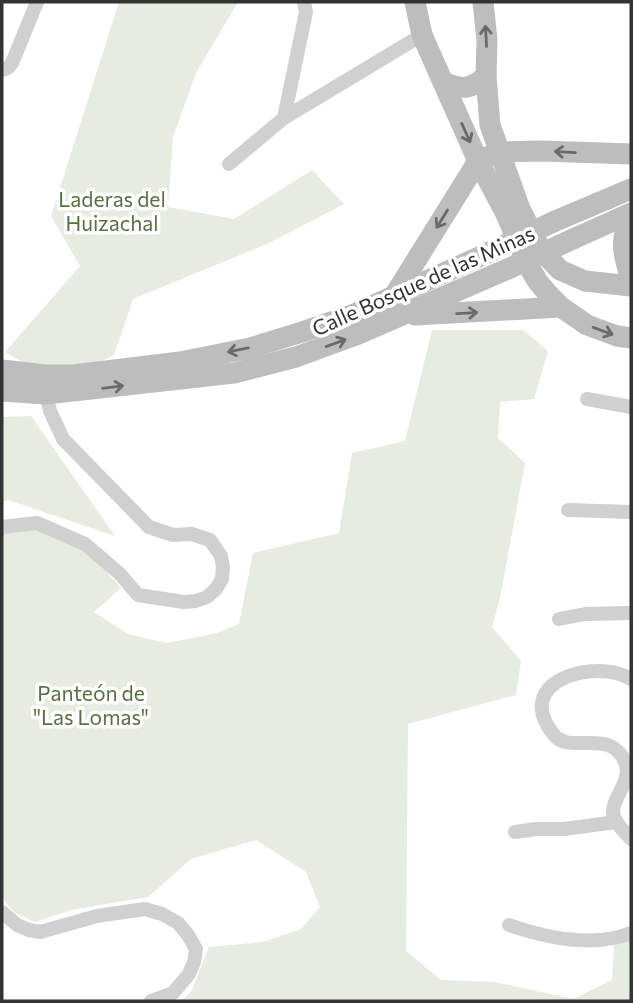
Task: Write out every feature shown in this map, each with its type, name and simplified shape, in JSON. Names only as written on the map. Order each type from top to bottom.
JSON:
[{"type":"main road","points":[[415,2],[422,35],[529,267],[561,307],[587,325],[631,338]]},
{"type":"main road","points":[[483,2],[487,40],[489,125],[520,209],[541,250],[560,270],[585,281],[631,286]]},
{"type":"main road","points":[[443,82],[464,89],[476,85],[486,76]]},
{"type":"main road","points":[[561,307],[397,306],[478,161],[499,152],[631,154]]},
{"type":"main road","name":"Calle Bosque de las Minas","points":[[397,306],[492,251],[631,188]]},
{"type":"main road","points":[[631,214],[623,242],[624,257],[631,278]]},
{"type":"main road","name":"Calle Bosque de las Minas","points":[[2,391],[46,385],[73,374],[180,362],[250,348],[352,315],[397,306],[510,268],[631,214]]},
{"type":"main road","name":"Calle Bosque de las Minas","points":[[2,370],[46,385]]},
{"type":"street","points":[[2,70],[12,63],[37,2]]},
{"type":"street","points":[[284,117],[306,12],[304,2]]},
{"type":"street","points":[[229,164],[284,117],[422,35]]},
{"type":"street","points":[[2,527],[37,523],[85,544],[138,595],[184,602],[196,601],[207,597],[222,579],[221,556],[210,540],[192,534],[173,535],[149,527],[63,439],[50,411],[46,385]]},
{"type":"street","points":[[587,399],[631,407]]},
{"type":"street","points":[[568,510],[631,512]]},
{"type":"street","points":[[559,619],[585,614],[631,613]]},
{"type":"street","points":[[631,679],[624,674],[607,670],[579,673],[555,682],[540,703],[541,711],[556,738],[575,744],[601,743],[614,747],[625,760],[628,773],[613,812],[616,822],[631,839]]},
{"type":"street","points":[[515,832],[616,822]]},
{"type":"street","points":[[2,912],[17,925],[40,932],[97,916],[145,909],[178,923],[195,949],[194,962],[189,974],[173,993],[151,1001]]},
{"type":"street","points":[[509,925],[534,934],[600,941],[631,933]]},
{"type":"green space","name":"Laderas del Huizachal","points":[[119,2],[238,2],[196,73],[173,137],[168,207],[234,219],[312,170],[344,204],[269,243],[133,299],[114,355],[73,375],[45,375],[5,352],[80,266],[51,216]]},
{"type":"green space","name":"Panteón de \"Las Lomas\"","points":[[432,330],[523,330],[548,351],[534,399],[500,402],[498,438],[525,463],[500,598],[492,627],[521,661],[516,695],[408,724],[406,951],[441,980],[495,982],[573,999],[612,980],[614,945],[631,937],[631,1001],[182,1001],[192,990],[209,947],[263,942],[301,929],[320,907],[306,872],[256,840],[191,859],[148,897],[71,910],[35,922],[15,913],[2,898],[2,533],[36,528],[85,548],[121,588],[94,612],[128,634],[167,643],[217,633],[239,624],[253,553],[339,533],[352,453],[405,441]]},
{"type":"green space","points":[[31,416],[115,536],[8,500],[2,502],[2,417]]}]
